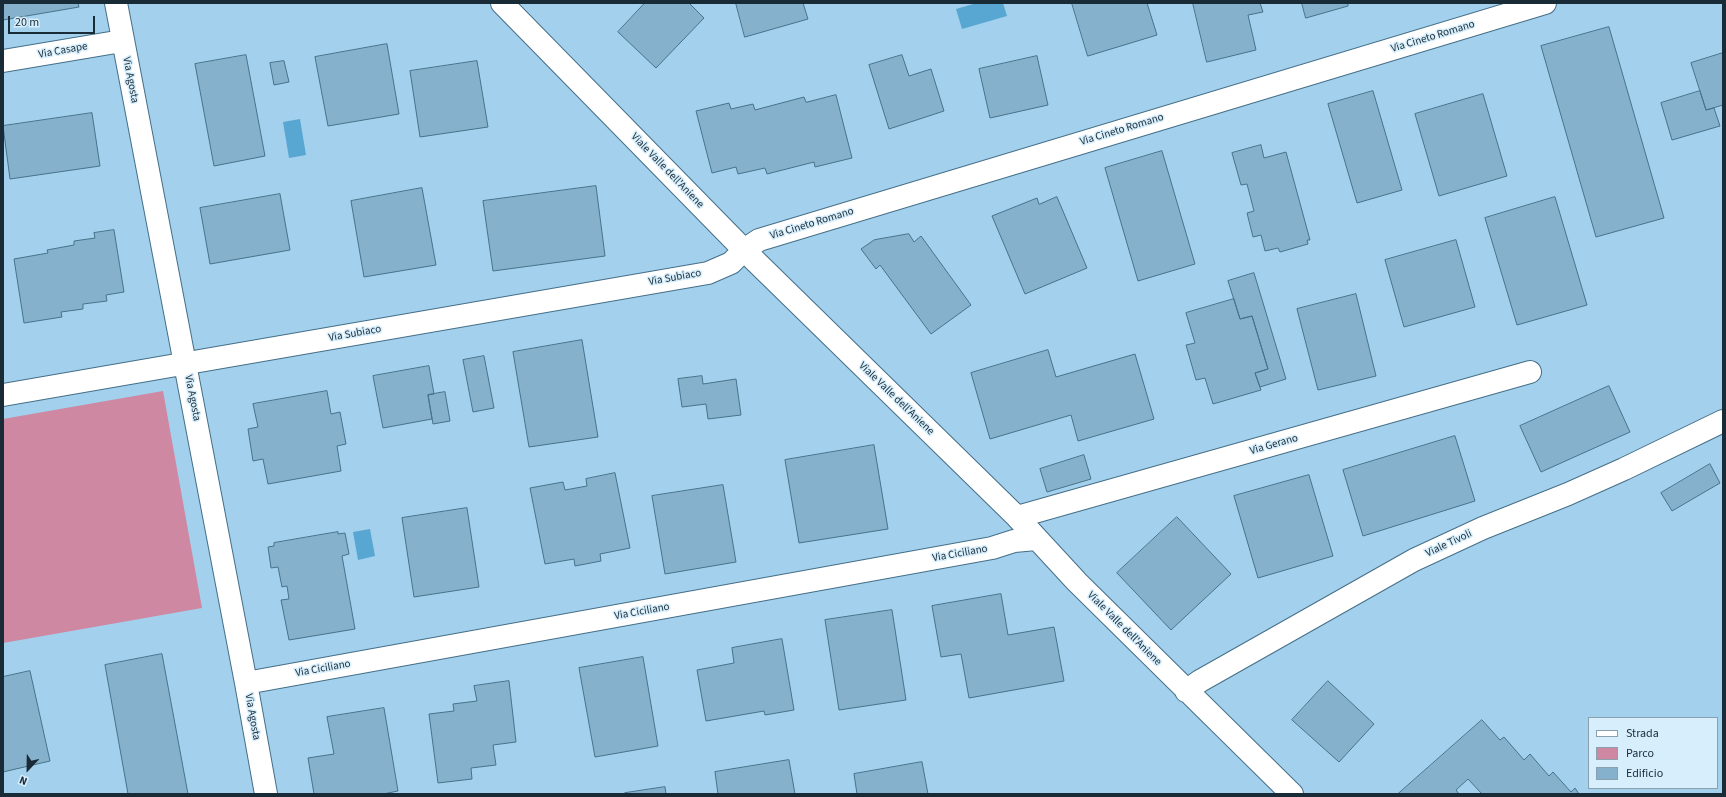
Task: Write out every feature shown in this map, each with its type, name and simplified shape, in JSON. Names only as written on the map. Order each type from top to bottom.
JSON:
[{"type":"street","name":"Via Agosta","points":[[116,3],[266,794]]},
{"type":"street","name":"Viale Valle dell'Aniene","points":[[502,3],[744,250],[1017,517],[1077,582],[1292,794]]},
{"type":"street","name":"Via Cineto Romano","points":[[708,273],[730,264],[744,250],[759,240],[1545,3]]},
{"type":"street","name":"Via Casape","points":[[3,61],[122,41]]},
{"type":"street","name":"Via Subiaco","points":[[3,396],[708,273]]},
{"type":"street","name":"Via Gerano","points":[[1017,517],[1530,372]]},
{"type":"street","name":"Viale Tivoli","points":[[1186,691],[1207,677],[1414,560],[1483,528],[1547,503],[1624,470],[1723,421]]},
{"type":"street","name":"Via Ciciliano","points":[[246,683],[992,548],[1014,541],[1036,539]]},
{"type":"green space","points":[[163,391],[202,608],[3,643],[3,419]]},
{"type":"water","points":[[977,3],[1003,3],[1007,16],[962,29],[956,9]]},
{"type":"water","points":[[300,119],[306,155],[289,158],[283,122]]},
{"type":"water","points":[[370,529],[375,556],[358,560],[353,532]]},
{"type":"building","points":[[3,3],[78,3],[79,7],[3,20]]},
{"type":"building","points":[[645,3],[689,3],[704,18],[656,68],[618,32]]},
{"type":"building","points":[[736,3],[803,3],[808,19],[745,37]]},
{"type":"building","points":[[1072,3],[1147,3],[1157,35],[1088,56]]},
{"type":"building","points":[[1193,3],[1260,3],[1263,12],[1248,15],[1256,50],[1207,62]]},
{"type":"building","points":[[1302,3],[1348,3],[1348,6],[1306,18]]},
{"type":"building","points":[[1609,27],[1664,218],[1596,237],[1541,46]]},
{"type":"building","points":[[387,44],[399,114],[328,126],[315,57]]},
{"type":"building","points":[[1723,53],[1723,105],[1706,110],[1691,63]]},
{"type":"building","points":[[246,55],[265,156],[214,166],[195,64]]},
{"type":"building","points":[[902,55],[909,76],[931,69],[944,111],[889,129],[869,65]]},
{"type":"building","points":[[1037,56],[1048,105],[990,118],[979,69]]},
{"type":"building","points":[[284,61],[289,82],[274,85],[270,63]]},
{"type":"building","points":[[477,61],[488,127],[420,137],[410,71]]},
{"type":"building","points":[[1373,91],[1402,190],[1357,203],[1328,104]]},
{"type":"building","points":[[1700,91],[1706,110],[1714,108],[1720,126],[1672,140],[1661,103]]},
{"type":"building","points":[[1483,94],[1507,176],[1439,196],[1415,114]]},
{"type":"building","points":[[836,95],[852,158],[815,167],[814,162],[767,174],[765,168],[738,174],[736,167],[712,173],[696,111],[729,103],[731,109],[753,104],[755,110],[804,97],[806,102]]},
{"type":"building","points":[[92,113],[100,166],[10,179],[3,126]]},
{"type":"building","points":[[1261,145],[1264,158],[1286,152],[1310,240],[1307,240],[1308,244],[1280,252],[1278,248],[1265,251],[1261,235],[1253,237],[1247,213],[1254,211],[1247,184],[1241,185],[1232,153]]},
{"type":"building","points":[[1162,151],[1195,264],[1138,281],[1105,168]]},
{"type":"building","points":[[596,186],[605,256],[493,271],[483,201]]},
{"type":"building","points":[[422,188],[436,265],[364,277],[351,201]]},
{"type":"building","points":[[280,194],[290,250],[210,264],[200,208]]},
{"type":"building","points":[[1057,197],[1087,268],[1025,294],[992,216],[1037,198],[1039,204]]},
{"type":"building","points":[[1555,197],[1587,305],[1517,325],[1485,218]]},
{"type":"building","points":[[114,230],[124,292],[106,295],[107,301],[83,304],[83,309],[61,312],[62,317],[24,323],[14,259],[48,253],[47,250],[74,245],[74,241],[95,238],[94,233]]},
{"type":"building","points":[[909,234],[914,242],[921,236],[971,305],[931,334],[880,265],[876,269],[861,249],[874,240]]},
{"type":"building","points":[[1456,240],[1475,307],[1404,327],[1385,260]]},
{"type":"building","points":[[1254,273],[1286,379],[1260,387],[1255,373],[1268,369],[1252,316],[1240,319],[1228,281]]},
{"type":"building","points":[[1356,294],[1376,376],[1318,390],[1297,309]]},
{"type":"building","points":[[1234,299],[1240,319],[1252,316],[1268,369],[1255,373],[1261,390],[1213,404],[1205,378],[1196,380],[1186,345],[1195,343],[1186,313]]},
{"type":"building","points":[[582,340],[598,437],[529,447],[513,352]]},
{"type":"building","points":[[1048,350],[1056,377],[1135,354],[1154,419],[1078,441],[1071,415],[990,439],[971,373]]},
{"type":"building","points":[[484,356],[494,408],[473,412],[463,360]]},
{"type":"building","points":[[429,366],[434,394],[428,395],[432,419],[383,428],[373,376]]},
{"type":"building","points":[[702,376],[703,384],[736,379],[741,415],[708,419],[706,404],[682,407],[678,379]]},
{"type":"building","points":[[1609,386],[1630,432],[1541,472],[1520,426]]},
{"type":"building","points":[[327,391],[331,414],[340,412],[346,444],[337,446],[341,471],[268,484],[263,459],[253,461],[248,429],[258,427],[253,404]]},
{"type":"building","points":[[445,392],[450,421],[433,424],[428,395]]},
{"type":"building","points":[[1455,436],[1475,501],[1363,536],[1343,470]]},
{"type":"building","points":[[874,445],[888,529],[799,543],[785,460]]},
{"type":"building","points":[[1084,455],[1091,479],[1047,492],[1040,469]]},
{"type":"building","points":[[1710,464],[1720,483],[1672,511],[1661,493]]},
{"type":"building","points":[[615,473],[630,548],[600,554],[601,561],[575,566],[574,559],[545,564],[530,488],[563,482],[565,490],[587,486],[586,479]]},
{"type":"building","points":[[1309,475],[1333,556],[1258,578],[1234,496]]},
{"type":"building","points":[[723,485],[736,562],[665,574],[652,496]]},
{"type":"building","points":[[467,508],[479,587],[414,597],[402,518]]},
{"type":"building","points":[[1177,517],[1231,574],[1171,630],[1117,573]]},
{"type":"building","points":[[338,532],[338,534],[345,533],[349,554],[342,556],[355,629],[289,640],[281,600],[289,599],[287,586],[282,587],[278,567],[271,568],[268,547],[274,546],[274,543]]},
{"type":"building","points":[[1001,594],[1008,635],[1054,627],[1064,681],[969,698],[961,654],[941,657],[932,606]]},
{"type":"building","points":[[892,610],[906,700],[839,710],[825,620]]},
{"type":"building","points":[[782,639],[794,710],[765,715],[764,711],[706,721],[697,670],[734,663],[732,648]]},
{"type":"building","points":[[162,654],[188,794],[128,794],[105,665]]},
{"type":"building","points":[[643,657],[658,746],[595,757],[579,668]]},
{"type":"building","points":[[30,671],[50,761],[3,772],[3,677]]},
{"type":"building","points":[[509,681],[516,742],[493,745],[496,765],[471,768],[472,779],[438,783],[429,714],[454,711],[453,704],[477,701],[474,686]]},
{"type":"building","points":[[1328,681],[1374,724],[1339,762],[1292,720]]},
{"type":"building","points":[[384,708],[398,791],[383,794],[314,794],[308,758],[334,754],[327,717]]},
{"type":"building","points":[[1482,720],[1500,740],[1504,737],[1524,760],[1530,754],[1549,776],[1553,772],[1571,792],[1575,788],[1579,794],[1482,794],[1468,779],[1456,790],[1459,794],[1398,794]]},
{"type":"building","points":[[789,760],[795,794],[718,794],[715,772]]},
{"type":"building","points":[[922,762],[928,794],[857,794],[854,774]]},
{"type":"building","points":[[665,787],[666,794],[625,793]]}]
